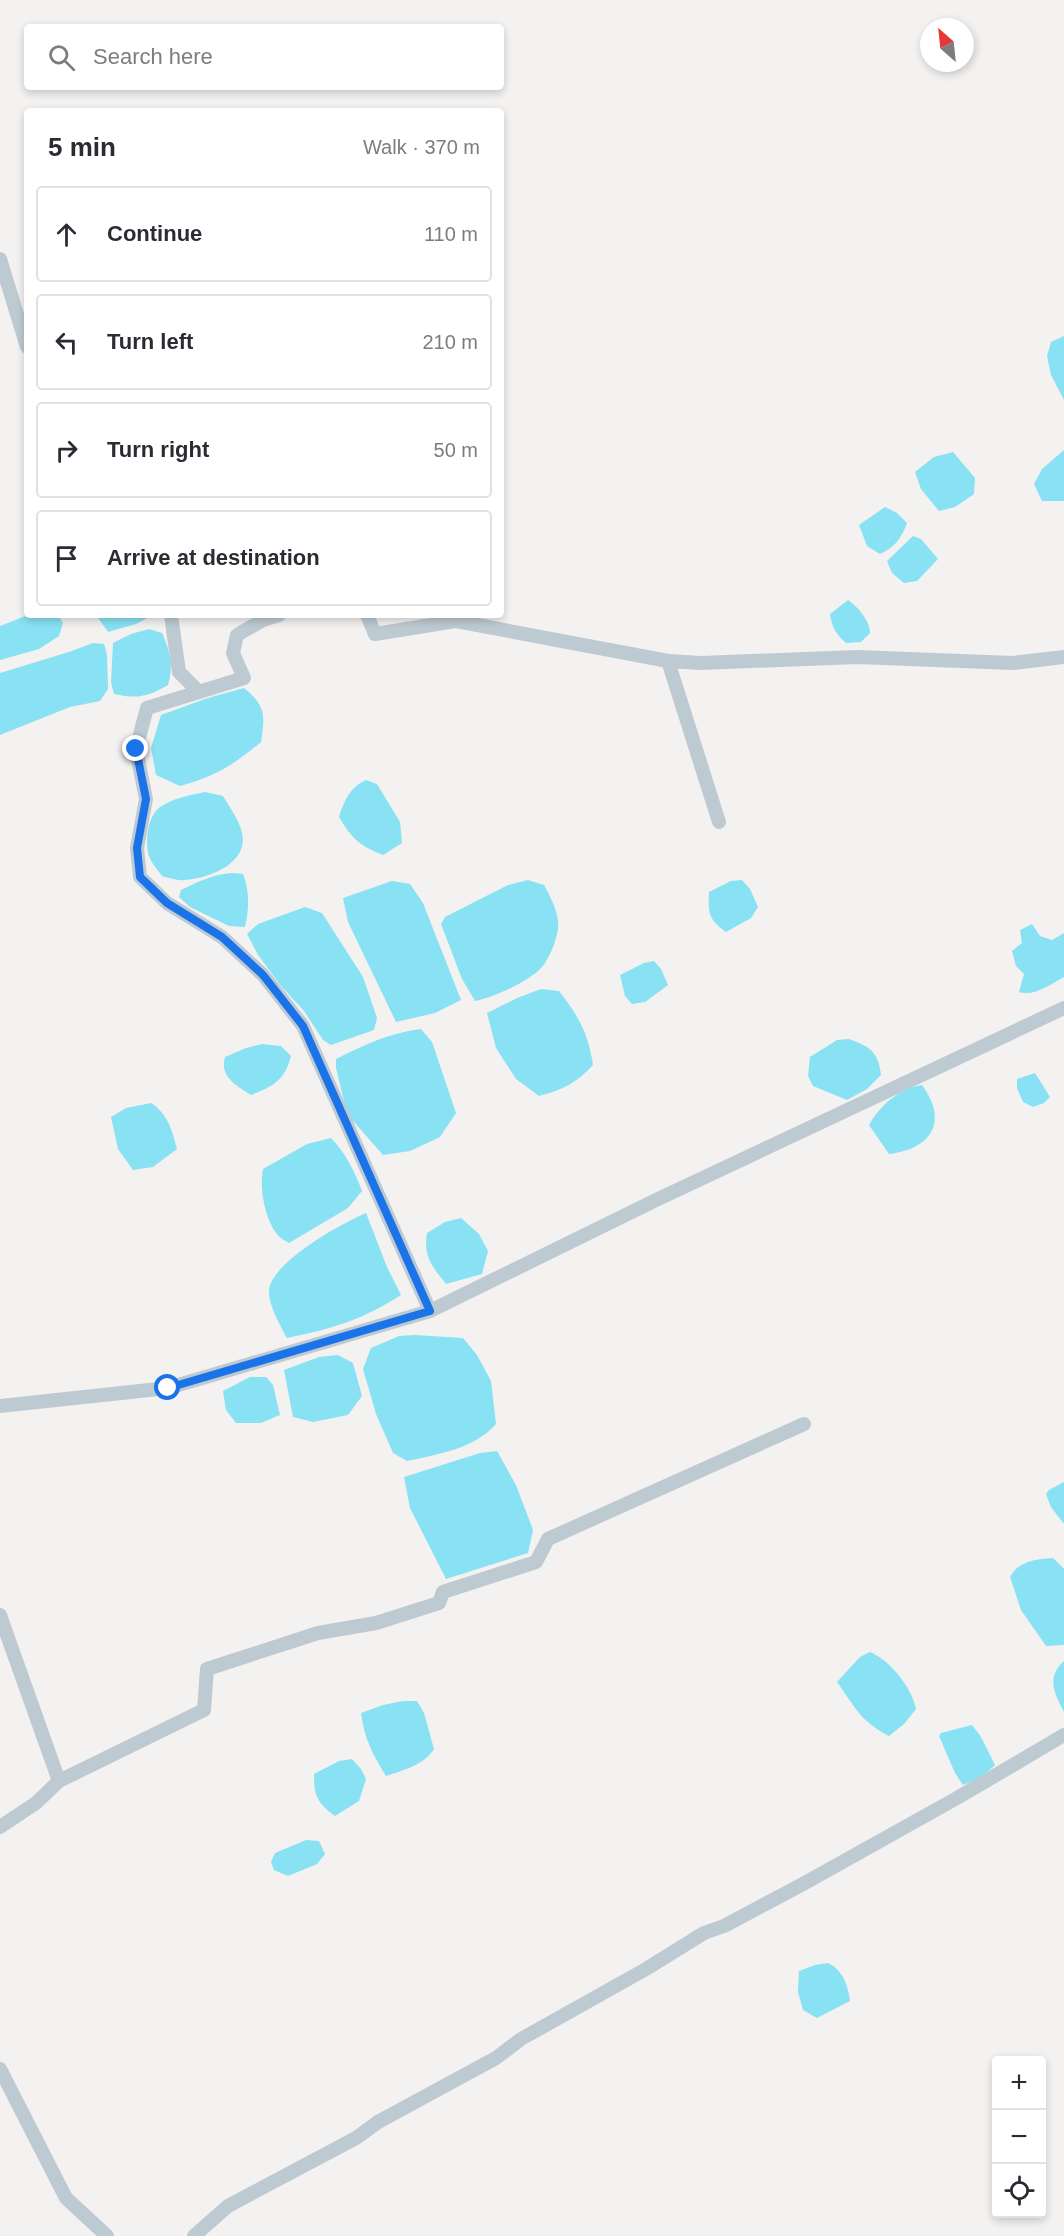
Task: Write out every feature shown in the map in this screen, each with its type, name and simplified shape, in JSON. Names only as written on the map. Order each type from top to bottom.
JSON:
[{"type":"street","points":[[0,259],[24,337]]},
{"type":"street","points":[[171,618],[179,672],[199,692]]},
{"type":"street","points":[[269,618],[237,635],[233,653],[244,678],[147,708],[136,749],[146,799],[137,848],[140,877],[167,903],[222,937],[263,975],[303,1026],[430,1311]]},
{"type":"street","points":[[369,618],[375,634],[456,621],[668,661],[701,663],[857,657],[1013,663],[1064,657]]},
{"type":"street","points":[[668,661],[719,822]]},
{"type":"street","points":[[0,1406],[168,1388],[430,1311],[656,1200],[1064,1008]]},
{"type":"street","points":[[0,1827],[36,1803],[59,1781],[204,1710],[207,1669],[318,1633],[375,1623],[439,1603],[443,1592],[536,1562],[548,1539],[804,1424]]},
{"type":"street","points":[[0,1615],[59,1781]]},
{"type":"street","points":[[194,2236],[228,2206],[356,2138],[378,2122],[496,2058],[521,2038],[646,1969],[704,1933],[724,1926],[804,1884],[1064,1736]]},
{"type":"street","points":[[0,2069],[66,2198],[107,2236]]},
{"type":"water","points":[[1064,336],[1064,400],[1051,375],[1047,356],[1051,342]]},
{"type":"water","points":[[1064,450],[1064,501],[1042,501],[1034,484],[1042,469]]},
{"type":"water","points":[[953,452],[975,478],[974,494],[955,507],[939,511],[921,489],[915,472],[934,457]]},
{"type":"water","points":[[885,507],[897,513],[907,523],[897,542],[880,554],[867,546],[859,525]]},
{"type":"water","points":[[913,536],[921,539],[938,559],[917,581],[904,583],[892,573],[887,561]]},
{"type":"water","points":[[848,600],[856,606],[868,624],[870,633],[861,642],[846,643],[833,627],[830,614]]},
{"type":"water","points":[[24,617],[60,618],[63,623],[59,636],[39,649],[0,660],[0,626]]},
{"type":"water","points":[[98,618],[147,618],[136,624],[108,632]]},
{"type":"water","points":[[149,629],[162,633],[167,646],[171,665],[168,685],[142,696],[114,694],[111,682],[113,643],[131,634]]},
{"type":"water","points":[[93,643],[104,644],[107,655],[108,689],[100,701],[70,707],[0,735],[0,673]]},
{"type":"water","points":[[244,688],[256,700],[262,712],[261,742],[223,769],[193,782],[180,786],[156,775],[151,748],[161,715]]},
{"type":"water","points":[[366,780],[377,784],[400,822],[402,843],[383,855],[357,841],[339,817],[348,795]]},
{"type":"water","points":[[205,792],[223,796],[241,829],[243,841],[241,851],[227,866],[206,876],[182,880],[162,876],[149,856],[147,837],[152,817],[160,807],[171,801]]},
{"type":"water","points":[[232,873],[243,874],[247,887],[245,927],[229,926],[190,907],[179,897],[181,890],[193,884]]},
{"type":"water","points":[[528,880],[544,885],[556,912],[558,929],[551,952],[542,967],[532,976],[499,993],[475,1001],[462,979],[441,924],[445,917],[508,885]]},
{"type":"water","points":[[742,880],[750,889],[758,907],[751,918],[726,932],[710,915],[709,892],[731,881]]},
{"type":"water","points":[[392,881],[410,884],[423,903],[461,1000],[435,1013],[396,1022],[348,922],[343,898]]},
{"type":"water","points":[[305,907],[322,913],[363,977],[377,1018],[374,1030],[331,1045],[323,1040],[304,1011],[281,986],[258,955],[247,934],[258,924]]},
{"type":"water","points":[[1032,924],[1040,936],[1052,940],[1064,933],[1064,977],[1042,989],[1025,993],[1019,992],[1024,974],[1016,966],[1012,951],[1022,943],[1020,930]]},
{"type":"water","points":[[654,961],[661,969],[668,985],[645,1002],[632,1004],[625,996],[620,975],[644,963]]},
{"type":"water","points":[[541,989],[559,991],[572,1009],[585,1034],[593,1065],[569,1085],[539,1096],[516,1079],[496,1048],[487,1013]]},
{"type":"water","points":[[421,1029],[432,1042],[456,1113],[440,1137],[410,1151],[383,1155],[347,1114],[336,1059],[367,1044]]},
{"type":"water","points":[[849,1039],[872,1051],[878,1060],[881,1075],[867,1089],[847,1100],[813,1086],[808,1076],[810,1057],[837,1040]]},
{"type":"water","points":[[262,1044],[281,1046],[291,1056],[282,1077],[251,1095],[227,1075],[225,1057]]},
{"type":"water","points":[[1035,1073],[1050,1097],[1044,1103],[1033,1107],[1023,1102],[1017,1088],[1017,1079]]},
{"type":"water","points":[[922,1085],[930,1098],[934,1111],[931,1132],[916,1146],[889,1154],[869,1125],[878,1111],[891,1099],[906,1090]]},
{"type":"water","points":[[151,1103],[165,1117],[177,1149],[153,1167],[133,1170],[118,1149],[111,1117],[126,1108]]},
{"type":"water","points":[[331,1138],[349,1163],[362,1191],[348,1208],[289,1243],[278,1235],[266,1212],[262,1185],[263,1169],[307,1144]]},
{"type":"water","points":[[366,1213],[387,1267],[401,1295],[373,1311],[346,1322],[287,1338],[270,1302],[269,1290],[273,1279],[295,1256],[310,1245],[341,1225]]},
{"type":"water","points":[[461,1218],[479,1234],[488,1251],[482,1274],[446,1284],[428,1255],[427,1233],[445,1222]]},
{"type":"water","points":[[399,1336],[463,1338],[477,1355],[491,1381],[496,1424],[467,1445],[407,1461],[393,1453],[376,1414],[363,1369],[371,1348]]},
{"type":"water","points":[[338,1355],[353,1363],[362,1396],[348,1415],[313,1422],[293,1417],[284,1370],[319,1357]]},
{"type":"water","points":[[250,1377],[266,1377],[273,1385],[280,1415],[261,1423],[236,1423],[226,1410],[223,1391]]},
{"type":"water","points":[[497,1451],[516,1485],[533,1530],[528,1553],[446,1579],[410,1508],[404,1477],[480,1453]]},
{"type":"water","points":[[1064,1482],[1064,1524],[1051,1507],[1046,1494]]},
{"type":"water","points":[[1053,1558],[1064,1569],[1064,1645],[1046,1646],[1021,1610],[1010,1577],[1023,1564]]},
{"type":"water","points":[[870,1652],[885,1661],[899,1676],[910,1692],[916,1709],[904,1724],[889,1736],[865,1719],[837,1682],[860,1657]]},
{"type":"water","points":[[1064,1661],[1064,1712],[1055,1692],[1053,1679],[1058,1667]]},
{"type":"water","points":[[403,1701],[417,1701],[424,1713],[434,1749],[419,1763],[386,1776],[370,1746],[361,1713]]},
{"type":"water","points":[[972,1725],[981,1737],[995,1765],[981,1778],[963,1785],[955,1773],[939,1736],[941,1733]]},
{"type":"water","points":[[352,1759],[366,1779],[359,1801],[335,1816],[324,1807],[318,1798],[314,1774],[339,1761]]},
{"type":"water","points":[[306,1840],[319,1841],[325,1854],[317,1864],[288,1876],[274,1870],[271,1862],[275,1853]]},
{"type":"water","points":[[828,1963],[844,1979],[850,2001],[817,2018],[803,2010],[798,1992],[799,1971]]},
{"type":"route","points":[[136,749],[146,799],[137,848],[140,877],[167,903],[222,937],[263,975],[303,1026],[430,1311],[168,1388]]}]
